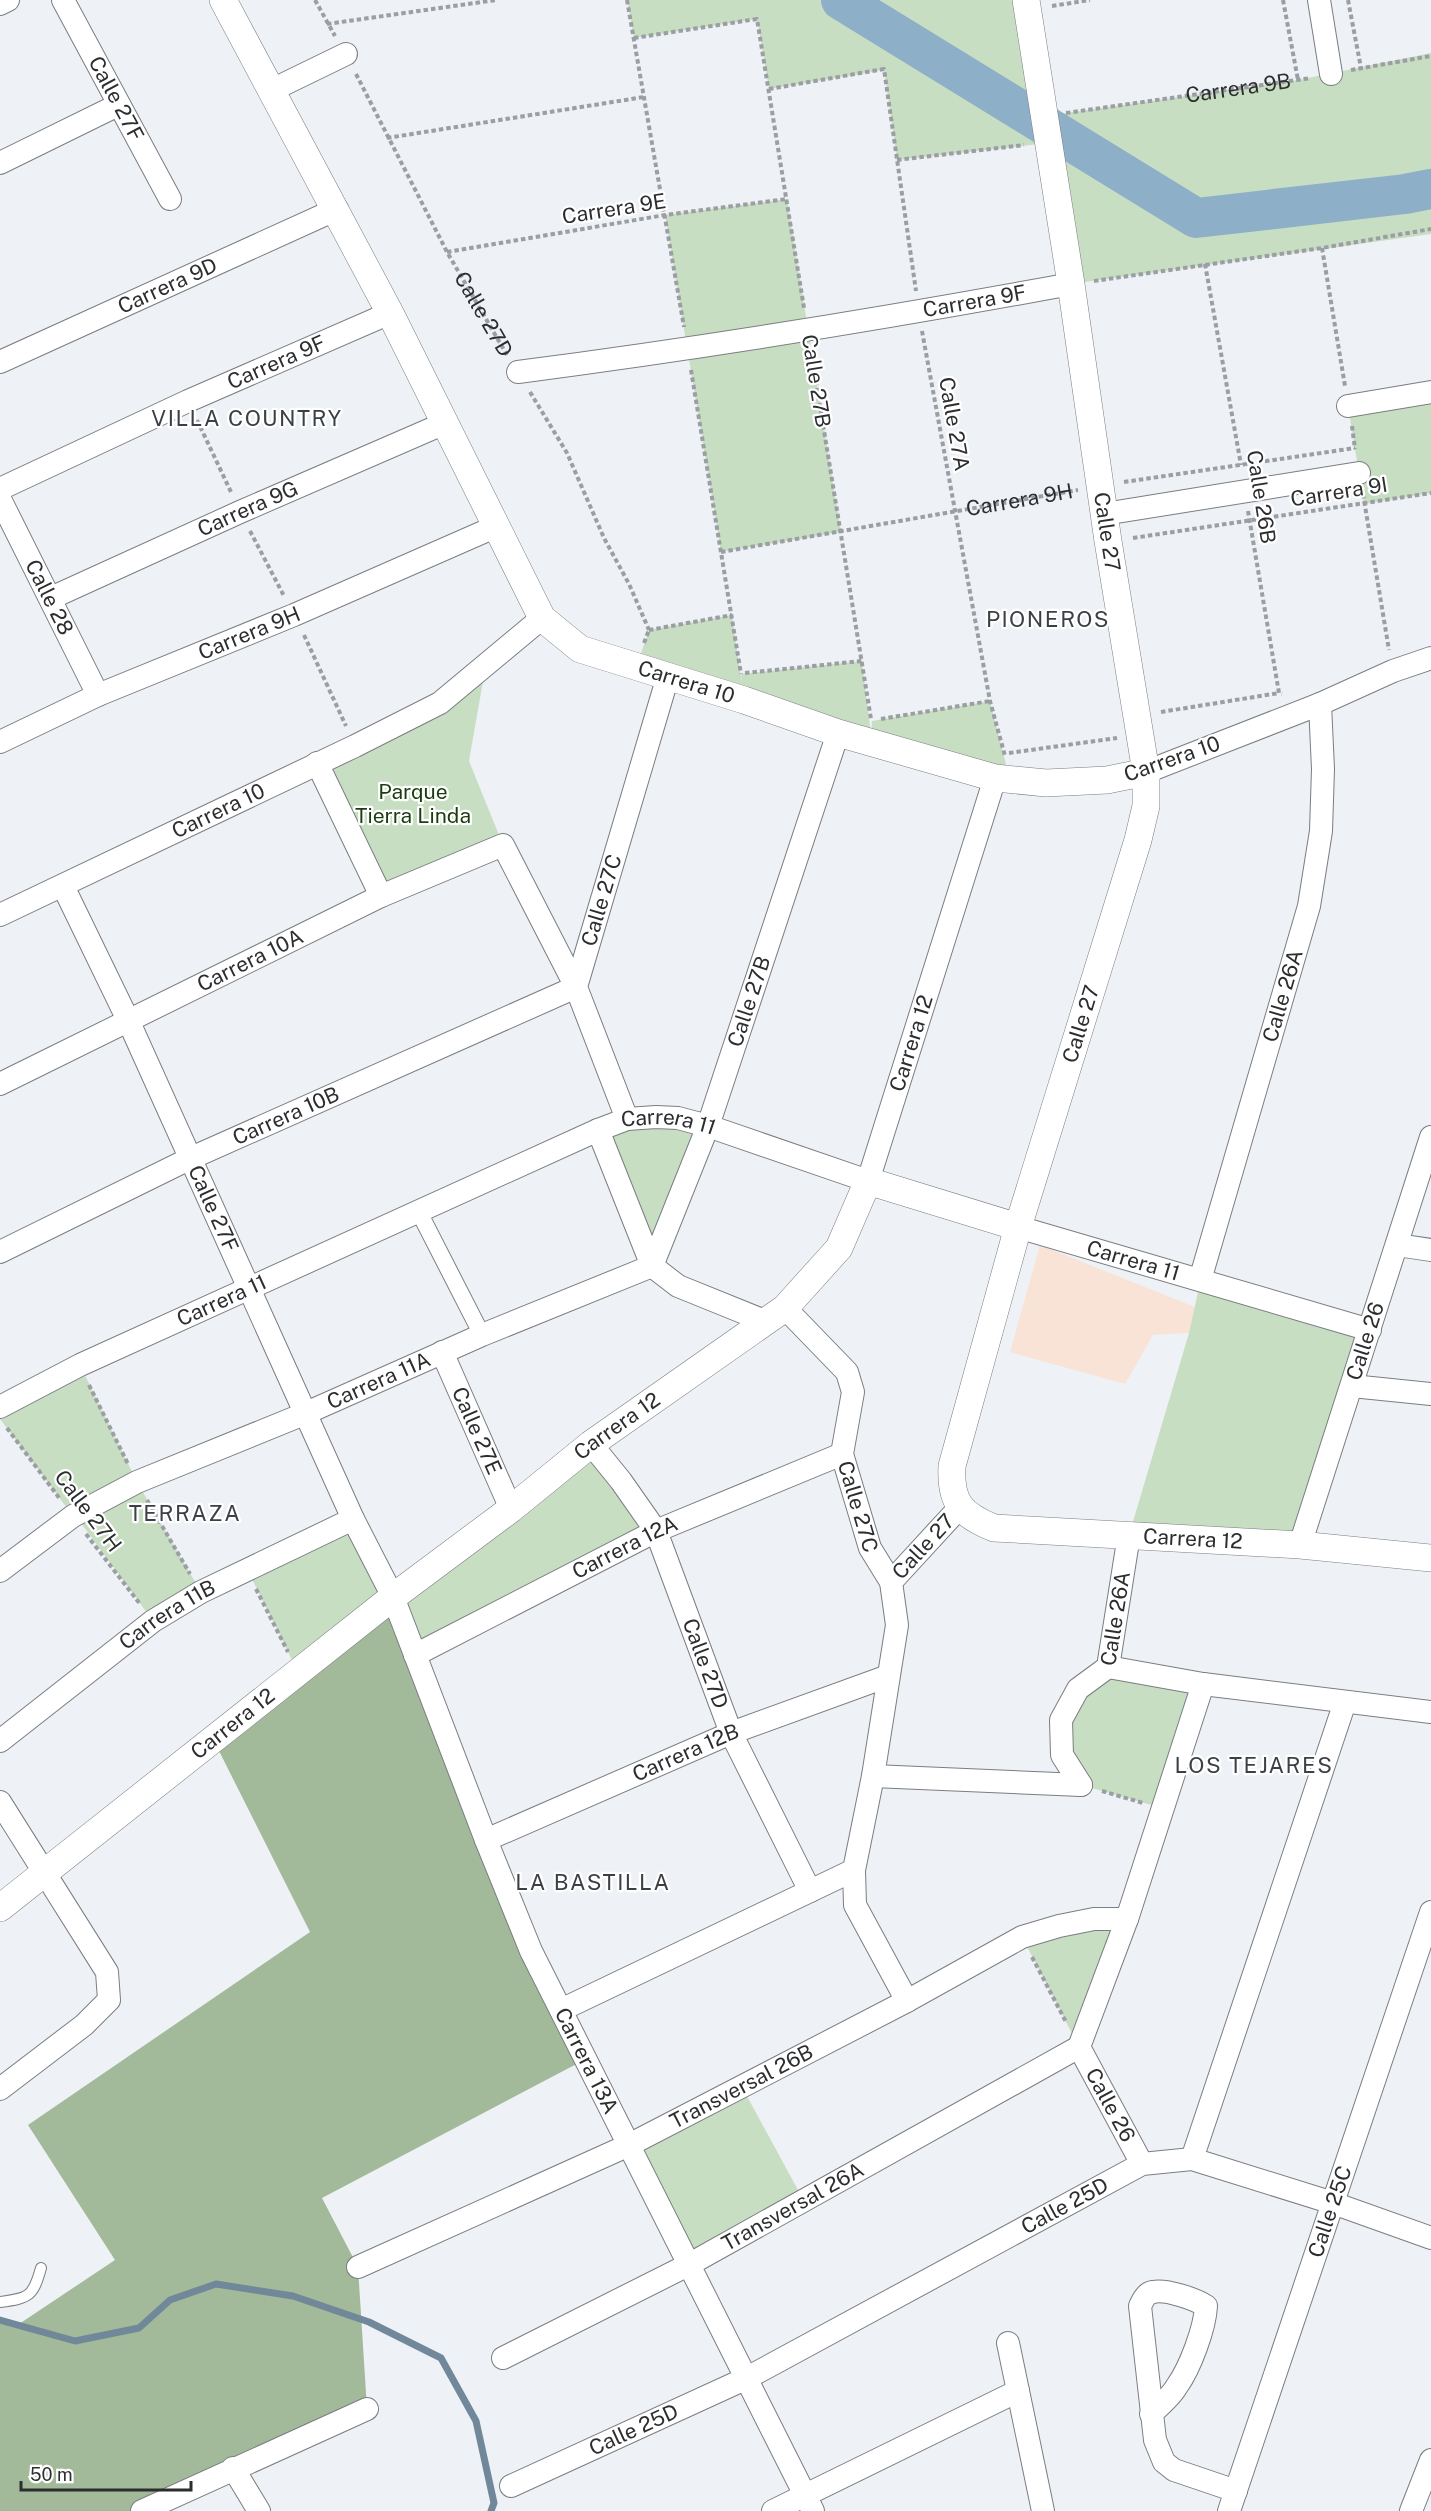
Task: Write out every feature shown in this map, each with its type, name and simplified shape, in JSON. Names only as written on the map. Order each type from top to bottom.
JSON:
[{"type":"street","points":[[0,4],[8,0]]},
{"type":"street","name":"Calle 27F","points":[[63,0],[170,199]]},
{"type":"street","points":[[223,0],[390,313],[542,618]]},
{"type":"street","points":[[1319,0],[1331,74]]},
{"type":"street","name":"Calle 27","points":[[907,2001],[855,1905],[854,1870],[873,1776],[897,1625],[891,1582],[960,1507],[951,1487],[952,1466],[1018,1227],[1138,840],[1146,807],[1146,772],[1108,541],[1071,284],[1026,5]]},
{"type":"street","points":[[272,90],[346,54]]},
{"type":"street","points":[[0,163],[118,105]]},
{"type":"street","name":"Carrera 9D","points":[[0,362],[336,209]]},
{"type":"street","name":"Carrera 9F","points":[[518,372],[688,350],[808,328],[919,313],[1071,284]]},
{"type":"street","name":"Carrera 9F","points":[[0,489],[188,401],[390,313]]},
{"type":"street","points":[[1348,406],[1431,392]]},
{"type":"street","name":"Carrera 9G","points":[[51,598],[240,512],[445,423]]},
{"type":"street","points":[[1104,514],[1359,473]]},
{"type":"street","name":"Calle 28","points":[[0,499],[98,695]]},
{"type":"street","name":"Carrera 9H","points":[[0,742],[98,695],[294,615],[497,526]]},
{"type":"street","name":"Carrera 10","points":[[0,915],[441,703],[542,618],[580,649],[668,676],[838,734],[1003,771],[1046,783],[1107,780],[1146,772],[1320,705],[1392,671],[1431,658]]},
{"type":"street","name":"Calle 27C","points":[[576,987],[668,676]]},
{"type":"street","name":"Calle 26A","points":[[1200,1280],[1309,906],[1321,831],[1323,769],[1320,705]]},
{"type":"street","name":"Calle 27B","points":[[652,1266],[708,1126],[838,734]]},
{"type":"street","points":[[317,763],[381,896]]},
{"type":"street","name":"Carrera 12","points":[[0,1908],[393,1597],[511,1509],[591,1444],[776,1315],[839,1248],[868,1181],[1003,771]]},
{"type":"street","name":"Carrera 10A","points":[[0,1084],[381,896],[503,845],[576,987]]},
{"type":"street","name":"Calle 27F","points":[[63,886],[128,1020],[189,1159],[250,1288],[304,1414],[353,1519],[393,1597]]},
{"type":"street","points":[[576,987],[627,1119]]},
{"type":"street","name":"Carrera 10B","points":[[0,1252],[189,1159],[576,987]]},
{"type":"street","name":"Carrera 11","points":[[0,1407],[80,1365],[598,1130],[627,1119],[678,1118],[708,1126],[868,1181],[1370,1330]]},
{"type":"street","points":[[598,1130],[652,1266],[678,1286],[776,1315]]},
{"type":"street","name":"Calle 26","points":[[1300,1545],[1431,1137]]},
{"type":"street","points":[[419,1212],[482,1335]]},
{"type":"street","points":[[1397,1245],[1431,1250]]},
{"type":"street","name":"Carrera 11A","points":[[0,1570],[73,1516],[137,1482],[304,1414],[482,1335],[652,1266]]},
{"type":"street","name":"Calle 27C","points":[[776,1315],[847,1372],[853,1392],[842,1454],[870,1548],[891,1582]]},
{"type":"street","name":"Calle 27E","points":[[442,1352],[511,1509]]},
{"type":"street","points":[[1352,1386],[1431,1394]]},
{"type":"street","name":"Calle 27D","points":[[591,1444],[621,1481],[656,1531],[731,1733],[810,1891]]},
{"type":"street","name":"Carrera 12A","points":[[415,1655],[656,1531],[842,1454]]},
{"type":"street","name":"Carrera 12","points":[[960,1507],[976,1521],[994,1528],[1300,1545],[1431,1558]]},
{"type":"street","name":"Carrera 11B","points":[[0,1741],[153,1621],[201,1592],[353,1519]]},
{"type":"street","name":"Calle 26A","points":[[1081,1785],[1062,1755],[1061,1720],[1078,1689],[1108,1667],[1129,1535]]},
{"type":"street","name":"Carrera 13A","points":[[393,1597],[531,1951],[810,2503]]},
{"type":"street","points":[[1108,1667],[1203,1684],[1431,1712]]},
{"type":"street","name":"Carrera 12B","points":[[486,1840],[731,1733],[888,1676]]},
{"type":"street","points":[[1079,2047],[1127,1919],[1203,1684]]},
{"type":"street","points":[[1345,1702],[1192,2159],[1334,2204],[1431,2238]]},
{"type":"street","points":[[873,1776],[1081,1785]]},
{"type":"street","points":[[0,1802],[107,1972],[109,2000],[84,2025],[0,2090]]},
{"type":"street","points":[[561,2010],[854,1870]]},
{"type":"street","name":"Calle 25C","points":[[1232,2501],[1431,1912]]},
{"type":"street","name":"Transversal 26B","points":[[358,2267],[629,2145],[907,2001],[1022,1937],[1094,1919],[1127,1919]]},
{"type":"street","name":"Calle 26","points":[[1079,2047],[1142,2164]]},
{"type":"street","name":"Transversal 26A","points":[[503,2358],[690,2264],[1079,2047]]},
{"type":"street","name":"Calle 25D","points":[[511,2486],[747,2378],[1142,2164],[1192,2159]]},
{"type":"street","points":[[1151,2414],[1176,2388],[1186,2372],[1205,2316],[1206,2306],[1195,2299],[1154,2292],[1145,2296],[1140,2306],[1151,2414],[1155,2440],[1164,2462],[1174,2470],[1232,2501]]},
{"type":"street","points":[[1008,2343],[1043,2511]]},
{"type":"street","points":[[773,2511],[810,2503],[1018,2391]]},
{"type":"street","points":[[142,2511],[367,2409]]},
{"type":"street","points":[[1412,2511],[1431,2460]]},
{"type":"street","points":[[233,2468],[259,2511]]},
{"type":"lane","points":[[0,2302],[24,2299],[35,2289],[41,2268]]},
{"type":"path","name":"Calle 27D","points":[[315,0],[346,54],[447,252],[567,453],[604,538],[629,584],[649,630],[732,615]]},
{"type":"path","points":[[327,24],[496,0]]},
{"type":"path","points":[[1026,5],[1090,0]]},
{"type":"path","points":[[1283,0],[1298,80]]},
{"type":"path","points":[[1348,0],[1361,68]]},
{"type":"path","name":"Calle 27B","points":[[633,38],[757,19],[872,721],[990,701]]},
{"type":"path","name":"Carrera 9B","points":[[1047,129],[1431,56]]},
{"type":"path","name":"Calle 27A","points":[[769,89],[884,69],[919,313],[1003,771]]},
{"type":"path","points":[[387,138],[644,97]]},
{"type":"path","points":[[897,160],[1047,129]]},
{"type":"path","name":"Carrera 9E","points":[[447,252],[664,215],[787,199]]},
{"type":"path","points":[[1071,284],[1322,248],[1431,228]]},
{"type":"path","name":"Calle 26B","points":[[1205,264],[1246,491],[1249,521],[1279,693]]},
{"type":"path","points":[[188,401],[240,512],[294,615],[355,746]]},
{"type":"path","name":"Carrera 9H","points":[[721,552],[1100,486],[1355,448]]},
{"type":"path","name":"Carrera 9I","points":[[1108,541],[1431,493]]},
{"type":"path","points":[[741,674],[862,661]]},
{"type":"path","points":[[1003,771],[1138,725],[1279,693],[1320,705]]},
{"type":"path","name":"Calle 27H","points":[[0,1419],[153,1621]]},
{"type":"path","points":[[247,1569],[298,1672]]},
{"type":"path","points":[[1081,1785],[1162,1808]]},
{"type":"path","points":[[1022,1937],[1079,2047]]},
{"type":"shaded area","points":[[1040,1245],[1195,1307],[1189,1333],[1153,1335],[1125,1384],[1010,1352]]},
{"type":"green space","points":[[627,0],[1026,0],[1045,116],[1298,80],[1431,53],[1431,234],[1071,284],[1048,143],[897,160],[884,70],[769,89],[757,19],[634,38]]},
{"type":"green space","points":[[787,199],[841,532],[721,552],[665,215]]},
{"type":"green space","points":[[1431,392],[1431,493],[1364,504],[1348,406]]},
{"type":"green space","points":[[732,615],[742,684],[741,674],[862,661],[871,735],[872,721],[990,701],[1010,780],[636,668],[649,630]]},
{"type":"green space","name":"Parque Tierra Linda","points":[[486,664],[469,761],[503,845],[381,896],[317,763]]},
{"type":"green space","points":[[627,1119],[702,1129],[652,1266],[598,1130]]},
{"type":"green space","points":[[1198,1292],[1370,1330],[1300,1545],[1129,1535],[1189,1333]]},
{"type":"green space","points":[[80,1365],[137,1482],[201,1592],[153,1621],[0,1419],[0,1407]]},
{"type":"green space","points":[[591,1444],[656,1531],[415,1655],[298,1672],[247,1569],[353,1519],[393,1597]]},
{"type":"green space","points":[[393,1597],[586,2059],[322,2198],[358,2267],[367,2409],[151,2511],[0,2511],[0,2319],[16,2326],[115,2260],[28,2125],[310,1932],[213,1739]]},
{"type":"green space","points":[[1108,1667],[1203,1684],[1162,1808],[1081,1785],[1062,1755],[1078,1689]]},
{"type":"green space","points":[[1127,1919],[1079,2047],[1022,1937]]},
{"type":"green space","points":[[742,2087],[804,2201],[690,2264],[629,2145]]},
{"type":"waterway","points":[[841,0],[1196,218],[1431,189]]},
{"type":"waterway","points":[[0,2320],[75,2341],[139,2328],[170,2300],[216,2284],[293,2296],[369,2322],[441,2358],[476,2421],[494,2503],[491,2511]]},
{"type":"district","name":"VILLA COUNTRY","points":[[247,418]]},
{"type":"district","name":"PIONEROS","points":[[1048,619]]},
{"type":"district","name":"TERRAZA","points":[[185,1513]]},
{"type":"district","name":"LOS TEJARES","points":[[1254,1765]]},
{"type":"district","name":"LA BASTILLA","points":[[593,1882]]}]
